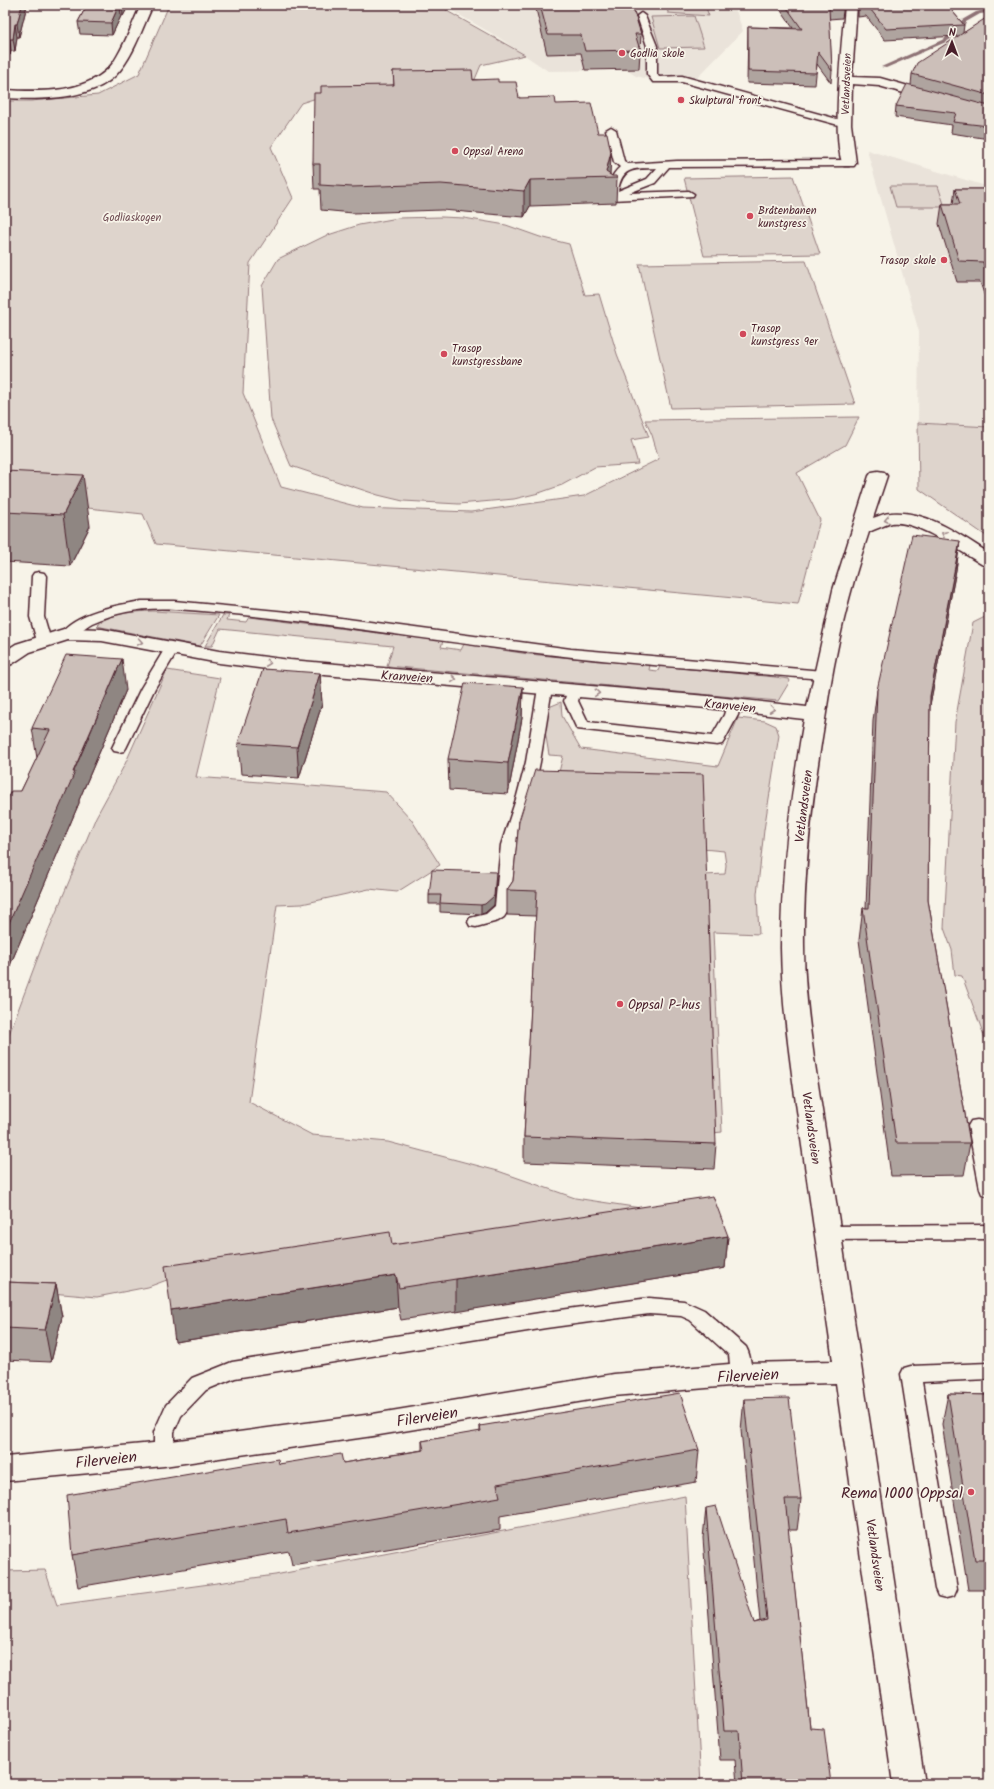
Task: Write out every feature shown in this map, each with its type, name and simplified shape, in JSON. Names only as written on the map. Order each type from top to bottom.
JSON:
[{"type":"street","points":[[5,94],[19,96],[64,92],[100,81],[111,74],[122,59],[147,5]]},
{"type":"street","name":"Vetlandsveien","points":[[848,163],[845,147],[844,110],[851,5]]},
{"type":"street","points":[[846,80],[880,82],[989,113]]},
{"type":"street","name":"Vetlandsveien","points":[[878,476],[842,588],[816,714],[802,803],[793,922],[794,978],[798,1026],[826,1232],[909,1784]]},
{"type":"street","points":[[862,528],[890,518],[913,519],[948,536],[989,561]]},
{"type":"street","name":"Kranveien","points":[[5,660],[24,648],[67,634],[102,635],[219,657],[290,666],[733,705],[816,714]]},
{"type":"street","name":"Filerveien","points":[[5,1469],[164,1454],[373,1425],[614,1385],[741,1374],[848,1372]]},
{"type":"lane","points":[[641,16],[652,46],[652,74],[656,80],[682,79],[845,124]]},
{"type":"lane","points":[[611,130],[619,162],[626,167],[666,165],[848,163]]},
{"type":"lane","points":[[612,197],[651,181],[666,165]]},
{"type":"lane","points":[[612,197],[617,175],[626,167]]},
{"type":"lane","points":[[612,197],[689,194]]},
{"type":"lane","points":[[39,576],[36,599],[39,632],[44,641]]},
{"type":"lane","points":[[67,634],[85,621],[110,611],[142,605],[174,605],[318,619],[571,653],[823,675]]},
{"type":"lane","points":[[119,748],[148,688],[172,648]]},
{"type":"lane","points":[[476,922],[493,918],[500,912],[503,906],[509,845],[525,796],[533,762],[545,688]]},
{"type":"lane","points":[[574,691],[571,701],[582,726],[717,742],[731,715],[733,705]]},
{"type":"lane","points":[[977,1126],[989,1189]]},
{"type":"lane","points":[[826,1232],[989,1232]]},
{"type":"lane","points":[[164,1454],[164,1432],[173,1411],[199,1384],[232,1370],[546,1320],[649,1306],[684,1309],[697,1315],[732,1345],[739,1353],[741,1374]]},
{"type":"lane","points":[[946,1589],[911,1374],[989,1371]]},
{"type":"shaded area","name":"Godlia skole","points":[[447,5],[734,5],[743,31],[695,80],[653,80],[636,76],[626,70],[548,71],[498,37],[449,9]]},
{"type":"shaded area","name":"Trasop skole","points":[[867,150],[989,187],[989,427],[918,423],[919,332]]},
{"type":"green space","name":"Godliaskogen","points":[[169,5],[445,5],[447,11],[525,55],[481,65],[473,84],[332,93],[301,103],[271,147],[293,198],[250,263],[243,393],[281,487],[363,508],[471,512],[584,496],[659,459],[652,435],[645,420],[859,417],[845,445],[797,473],[820,520],[798,604],[156,544],[143,514],[5,499],[5,101],[31,101],[98,95],[139,74]]},
{"type":"green space","points":[[705,5],[709,16],[668,13],[667,6]]},
{"type":"green space","points":[[694,16],[704,47],[660,48],[651,17]]},
{"type":"green space","name":"Bråtenbanen kunstgress","points":[[793,176],[820,254],[704,256],[684,178]]},
{"type":"green space","points":[[890,186],[938,186],[945,207],[896,207]]},
{"type":"green space","points":[[398,218],[464,218],[506,225],[540,237],[569,244],[585,295],[599,294],[617,354],[649,437],[631,440],[638,464],[595,467],[562,485],[539,493],[514,499],[459,504],[403,501],[378,495],[291,466],[271,419],[262,286],[278,259],[325,236],[359,225]]},
{"type":"green space","name":"Trasop kunstgress 9er","points":[[806,261],[855,404],[671,408],[639,264]]},
{"type":"green space","points":[[918,423],[989,427],[989,538],[919,489]]},
{"type":"green space","points":[[153,611],[219,615],[200,646],[96,626],[102,621],[115,615],[130,612]]},
{"type":"green space","points":[[223,615],[229,615],[227,620],[246,622],[249,617],[443,641],[441,647],[461,650],[464,644],[528,654],[650,665],[649,670],[658,671],[660,666],[775,677],[789,679],[790,681],[778,701],[387,666],[393,646],[220,629],[212,646],[205,646]]},
{"type":"green space","points":[[989,615],[989,1049],[962,976],[955,975],[952,950],[944,928],[955,722],[973,623]]},
{"type":"green space","points":[[167,670],[220,678],[196,777],[386,792],[411,819],[440,865],[397,892],[369,889],[302,904],[277,905],[249,1102],[312,1135],[388,1142],[498,1171],[575,1198],[647,1209],[605,1220],[354,1249],[191,1271],[148,1287],[97,1297],[5,1289],[5,1045],[44,941],[96,817],[125,764]]},
{"type":"green space","points":[[561,702],[562,716],[581,749],[718,766],[738,718],[765,721],[776,726],[779,735],[764,830],[757,894],[759,934],[713,932],[722,1132],[713,1133],[704,875],[725,874],[726,865],[724,851],[703,849],[559,772],[563,756],[549,755],[544,725],[549,707]]},
{"type":"green space","points":[[685,1496],[701,1784],[5,1784],[5,1571],[45,1570],[57,1605],[275,1575]]},
{"type":"building","points":[[5,5],[22,5],[17,24],[15,24],[13,39],[10,39],[9,42],[5,43]]},
{"type":"building","points":[[87,5],[119,5],[111,23],[78,22]]},
{"type":"building","points":[[540,5],[632,5],[641,34],[635,34],[640,50],[585,51],[581,35],[548,35]]},
{"type":"building","points":[[785,5],[844,5],[844,7],[829,7],[832,71],[818,52],[816,73],[748,71],[748,27],[802,29]]},
{"type":"building","points":[[867,5],[947,5],[964,25],[886,29]]},
{"type":"building","points":[[986,18],[989,18],[989,95],[912,74],[917,63]]},
{"type":"building","name":"Oppsal Arena","points":[[472,70],[473,80],[498,79],[498,82],[516,82],[519,98],[555,97],[556,104],[591,103],[598,133],[607,133],[611,152],[606,172],[612,176],[616,176],[617,178],[530,180],[524,191],[441,184],[352,187],[320,185],[320,164],[313,164],[314,93],[321,93],[321,86],[394,85],[393,71]]},
{"type":"building","points":[[907,84],[989,106],[989,126],[953,122],[956,113],[896,106]]},
{"type":"building","points":[[955,189],[989,189],[989,279],[983,262],[959,261],[942,204],[960,204]]},
{"type":"building","points":[[5,471],[83,475],[63,515],[5,512]]},
{"type":"building","points":[[912,535],[960,541],[930,696],[928,900],[970,1143],[896,1143],[863,908],[869,908],[877,690]]},
{"type":"building","points":[[66,655],[122,659],[73,772],[75,772],[5,932],[5,803],[11,791],[21,791],[50,730],[32,728]]},
{"type":"building","points":[[263,669],[320,673],[297,747],[238,743]]},
{"type":"building","points":[[465,683],[523,687],[508,763],[448,759]]},
{"type":"building","name":"Oppsal P-hus","points":[[535,770],[703,774],[716,1144],[524,1137],[537,891],[507,890],[513,881],[519,821]]},
{"type":"building","points":[[432,870],[496,872],[494,896],[485,904],[481,905],[440,903],[441,895],[429,895]]},
{"type":"building","points":[[713,1196],[728,1236],[399,1288],[396,1275],[171,1310],[165,1266],[390,1232],[392,1245]]},
{"type":"building","points":[[5,1282],[56,1284],[45,1330],[5,1328]]},
{"type":"building","points":[[680,1393],[699,1450],[497,1484],[500,1497],[288,1533],[286,1519],[72,1555],[67,1495],[278,1459],[279,1464],[341,1454],[343,1463],[424,1450],[422,1441],[481,1431],[480,1426]]},
{"type":"building","name":"Rema 1000 Oppsal","points":[[948,1394],[989,1395],[989,1560],[975,1560]]},
{"type":"building","points":[[789,1398],[801,1499],[785,1499],[810,1728],[824,1729],[831,1784],[743,1784],[739,1731],[724,1731],[706,1508],[716,1506],[754,1623],[767,1620],[744,1399]]},
{"type":"waterway","points":[[884,67],[944,41],[959,31],[964,21],[978,13],[989,11]]},
{"type":"place","name":"Godlia skole","points":[[622,53]]},
{"type":"place","name":"Skulptural front","points":[[681,100]]},
{"type":"place","name":"Oppsal Arena","points":[[455,151]]},
{"type":"place","name":"Bråtenbanen kunstgress","points":[[750,216]]},
{"type":"place","name":"Trasop skole","points":[[944,260]]},
{"type":"place","name":"Trasop kunstgress 9er","points":[[743,334]]},
{"type":"place","name":"Trasop kunstgressbane","points":[[444,354]]},
{"type":"place","name":"Oppsal P-hus","points":[[620,1004]]},
{"type":"place","name":"Rema 1000 Oppsal","points":[[971,1492]]}]
